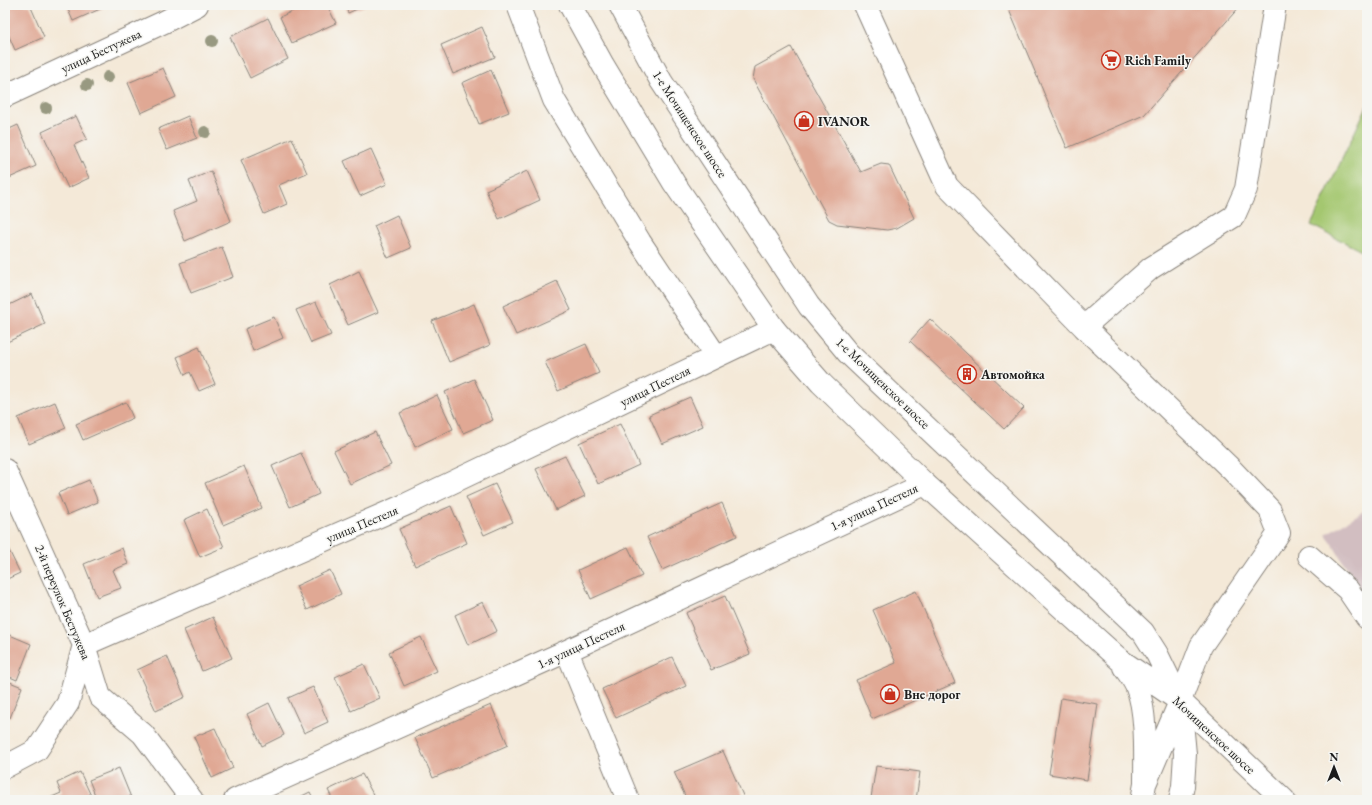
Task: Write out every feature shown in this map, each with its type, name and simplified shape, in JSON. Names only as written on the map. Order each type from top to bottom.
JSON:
[{"type":"street","name":"улица Бестужева","points":[[5,96],[164,22],[197,5]]},
{"type":"street","points":[[518,5],[554,100],[640,242],[716,356]]},
{"type":"street","points":[[570,5],[603,65],[674,183],[774,329],[821,383],[924,484],[1120,660],[1137,688],[1142,706],[1145,742],[1144,792]]},
{"type":"street","name":"1-е Мочищенское шоссе","points":[[620,5],[661,81],[809,306],[848,353],[1143,632],[1157,654],[1180,702]]},
{"type":"street","points":[[865,5],[947,186],[1084,327],[1230,468],[1270,510],[1279,533],[1200,646],[1180,702],[1144,792]]},
{"type":"street","points":[[1084,327],[1151,268],[1234,216],[1246,189],[1275,5]]},
{"type":"street","name":"улица Пестеля","points":[[84,645],[407,504],[774,329]]},
{"type":"street","name":"2-й переулок Бестужева","points":[[5,470],[84,645],[100,697],[143,734],[192,800]]},
{"type":"street","name":"1-я улица Пестеля","points":[[234,800],[567,651],[924,484]]},
{"type":"street","points":[[1309,556],[1348,590],[1367,618]]},
{"type":"street","points":[[5,767],[37,750],[68,703],[84,645]]},
{"type":"street","points":[[567,651],[628,800]]},
{"type":"street","name":"Мочищенское шоссе","points":[[1120,660],[1180,702],[1284,800]]},
{"type":"street","points":[[1180,702],[1185,754],[1183,786],[1180,800]]},
{"type":"shaded area","points":[[1367,509],[1367,600],[1326,534]]},
{"type":"green space","points":[[1367,106],[1367,254],[1311,225]]},
{"type":"building","points":[[9,5],[30,5],[44,37],[15,50],[5,27],[5,7]]},
{"type":"building","points":[[66,5],[109,5],[73,21]]},
{"type":"building","points":[[305,5],[327,5],[336,23],[292,43],[280,17]]},
{"type":"building","points":[[345,5],[366,5],[348,13]]},
{"type":"building","name":"Rich Family","points":[[1007,5],[1241,5],[1144,115],[1067,148]]},
{"type":"building","points":[[268,18],[288,59],[250,78],[230,37]]},
{"type":"building","points":[[482,27],[495,57],[453,74],[441,45]]},
{"type":"building","name":"IVANOR","points":[[791,47],[861,172],[881,164],[889,165],[914,218],[897,228],[887,230],[837,224],[829,220],[753,79],[755,67]]},
{"type":"building","points":[[163,68],[176,97],[141,113],[128,83]]},
{"type":"building","points":[[491,70],[509,112],[479,124],[462,83]]},
{"type":"building","points":[[76,116],[87,139],[74,145],[89,178],[68,188],[42,132]]},
{"type":"building","points":[[188,116],[197,138],[167,150],[158,129]]},
{"type":"building","points":[[18,125],[36,166],[7,179],[5,175],[5,131]]},
{"type":"building","points":[[292,138],[307,173],[279,185],[287,204],[264,214],[241,160]]},
{"type":"building","points":[[371,149],[387,184],[360,196],[344,161]]},
{"type":"building","points":[[211,171],[231,221],[185,241],[173,211],[197,201],[189,181]]},
{"type":"building","points":[[527,171],[540,200],[499,219],[486,190]]},
{"type":"building","points":[[397,215],[411,248],[388,258],[374,226]]},
{"type":"building","points":[[222,247],[233,277],[191,293],[180,263]]},
{"type":"building","points":[[359,271],[378,312],[348,325],[330,285]]},
{"type":"building","points":[[557,281],[571,310],[516,335],[503,306]]},
{"type":"building","points":[[32,294],[45,324],[5,343],[5,307]]},
{"type":"building","points":[[316,302],[331,335],[311,343],[296,310]]},
{"type":"building","points":[[474,304],[490,345],[449,362],[432,321]]},
{"type":"building","points":[[274,317],[283,338],[253,351],[245,329]]},
{"type":"building","name":"Автомойка","points":[[930,319],[1024,408],[1004,429],[910,341]]},
{"type":"building","points":[[586,344],[599,373],[558,391],[545,362]]},
{"type":"building","points":[[199,347],[215,384],[199,391],[190,372],[185,375],[177,357]]},
{"type":"building","points":[[474,379],[493,420],[463,433],[445,392]]},
{"type":"building","points":[[437,395],[453,429],[415,447],[400,413]]},
{"type":"building","points":[[690,397],[703,426],[662,444],[649,415]]},
{"type":"building","points":[[55,402],[66,428],[29,444],[18,418]]},
{"type":"building","points":[[126,402],[133,418],[83,440],[76,424]]},
{"type":"building","points":[[620,424],[639,465],[598,484],[579,443]]},
{"type":"building","points":[[375,432],[391,465],[350,484],[334,451]]},
{"type":"building","points":[[301,453],[319,494],[290,507],[272,466]]},
{"type":"building","points":[[565,456],[585,496],[556,510],[536,469]]},
{"type":"building","points":[[244,466],[262,508],[223,525],[205,483]]},
{"type":"building","points":[[89,480],[98,502],[67,515],[58,493]]},
{"type":"building","points":[[495,484],[513,522],[484,535],[466,497]]},
{"type":"building","points":[[722,503],[737,536],[662,570],[647,537]]},
{"type":"building","points":[[451,506],[467,543],[415,566],[399,529]]},
{"type":"building","points":[[207,509],[224,547],[200,557],[184,520]]},
{"type":"building","points":[[5,542],[20,573],[5,580]]},
{"type":"building","points":[[628,547],[642,576],[591,599],[578,570]]},
{"type":"building","points":[[122,548],[128,564],[113,570],[121,588],[97,597],[84,564]]},
{"type":"building","points":[[330,570],[341,594],[307,610],[296,586]]},
{"type":"building","points":[[916,591],[955,683],[872,719],[856,680],[896,663],[873,610]]},
{"type":"building","points":[[725,596],[750,654],[711,670],[686,613]]},
{"type":"building","points":[[483,602],[497,631],[468,645],[455,615]]},
{"type":"building","points":[[213,617],[232,658],[202,671],[184,630]]},
{"type":"building","points":[[5,633],[31,644],[17,680],[5,675]]},
{"type":"building","points":[[421,637],[437,671],[404,686],[389,652]]},
{"type":"building","points":[[167,656],[185,697],[156,711],[137,670]]},
{"type":"building","points":[[672,657],[686,686],[616,718],[602,689]]},
{"type":"building","points":[[364,664],[380,698],[351,711],[335,677]]},
{"type":"building","points":[[5,680],[22,687],[10,718],[5,716]]},
{"type":"building","points":[[313,687],[328,722],[304,733],[288,698]]},
{"type":"building","points":[[1061,698],[1098,704],[1087,780],[1049,774]]},
{"type":"building","points":[[269,703],[284,735],[262,746],[247,714]]},
{"type":"building","points":[[491,705],[508,745],[433,778],[415,738]]},
{"type":"building","points":[[215,728],[233,768],[212,778],[194,737]]},
{"type":"building","points":[[723,751],[745,800],[687,800],[674,772]]},
{"type":"building","points":[[876,766],[920,772],[916,800],[886,800],[871,798]]},
{"type":"building","points":[[119,768],[132,800],[97,800],[89,780]]},
{"type":"building","points":[[80,772],[93,800],[45,800],[61,793],[57,783]]},
{"type":"building","points":[[362,774],[375,798],[370,800],[333,800],[328,790]]},
{"type":"building","points":[[310,792],[314,800],[294,800]]},
{"type":"place","name":"Rich Family","points":[[1111,60]]},
{"type":"place","name":"IVANOR","points":[[804,121]]},
{"type":"place","name":"Автомойка","points":[[967,374]]},
{"type":"place","name":"Вне дорог","points":[[890,694]]}]
